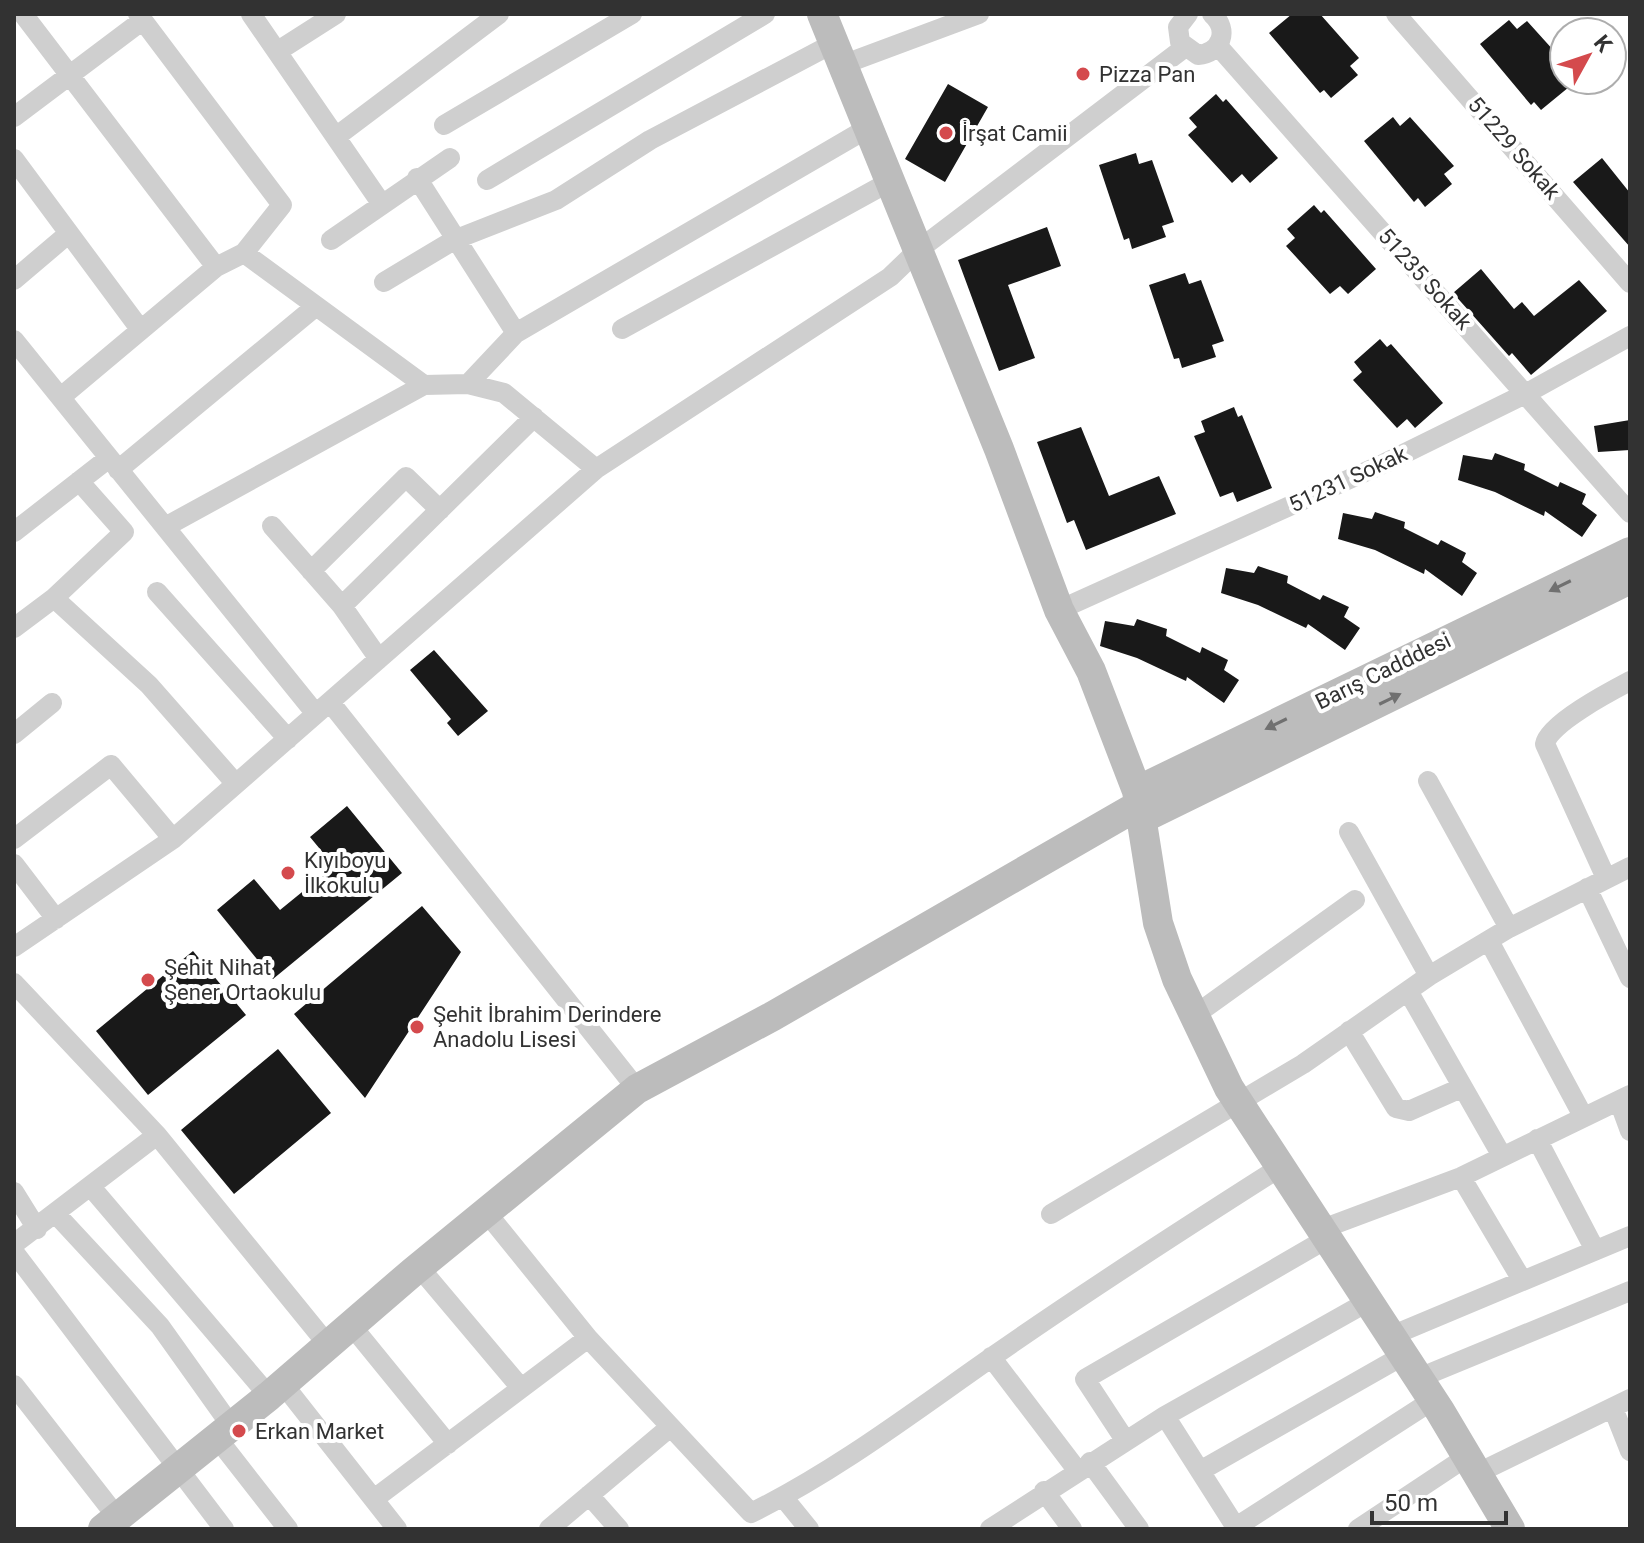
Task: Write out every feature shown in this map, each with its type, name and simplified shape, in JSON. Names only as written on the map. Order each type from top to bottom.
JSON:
[{"type":"main road","points":[[822,14],[1059,610],[1091,671],[1140,805],[1158,923],[1177,979],[1237,1100],[1412,1367],[1473,1464],[1507,1528]]},
{"type":"main road","name":"Barış Cadddesi","points":[[1140,805],[1630,552]]},
{"type":"main road","name":"Barış Cadddesi","points":[[1140,805],[1630,579]]},
{"type":"main road","points":[[110,1523],[276,1390],[419,1267],[637,1089],[773,1016],[1140,805]]},
{"type":"street","points":[[23,14],[68,77],[216,267]]},
{"type":"street","points":[[251,14],[381,203]]},
{"type":"street","points":[[278,51],[336,14]]},
{"type":"street","points":[[337,136],[499,14]]},
{"type":"street","points":[[444,125],[632,14]]},
{"type":"street","points":[[487,180],[765,14]]},
{"type":"street","points":[[384,282],[454,240],[556,200],[650,140],[838,54],[979,14]]},
{"type":"street","points":[[1188,14],[1178,27],[1184,48],[1198,55],[1218,46],[1222,31],[1212,14]]},
{"type":"street","name":"51229 Sokak","points":[[1396,14],[1630,283]]},
{"type":"street","points":[[14,117],[141,17],[282,205],[244,253],[216,267],[61,397]]},
{"type":"street","name":"51235 Sokak","points":[[1218,46],[1630,513]]},
{"type":"street","points":[[14,947],[173,839],[596,469],[890,277],[917,251],[1184,48]]},
{"type":"street","points":[[468,384],[516,333],[868,128]]},
{"type":"street","points":[[331,240],[450,158]]},
{"type":"street","points":[[14,159],[140,329]]},
{"type":"street","points":[[417,178],[516,333]]},
{"type":"street","points":[[622,329],[889,182]]},
{"type":"street","points":[[14,280],[68,234]]},
{"type":"street","points":[[244,253],[424,385]]},
{"type":"street","points":[[14,532],[79,481],[114,464],[315,307]]},
{"type":"street","name":"51231 Sokak","points":[[1059,610],[1385,463],[1527,393],[1630,336]]},
{"type":"street","points":[[17,349],[61,397],[165,527],[323,708],[637,1089]]},
{"type":"street","points":[[165,527],[424,385],[468,384],[504,393],[596,469]]},
{"type":"street","points":[[342,606],[534,417]]},
{"type":"street","points":[[311,571],[406,477],[440,510]]},
{"type":"street","points":[[14,628],[54,598],[124,532],[79,481]]},
{"type":"street","points":[[272,526],[342,606],[379,659]]},
{"type":"street","points":[[157,592],[288,739]]},
{"type":"street","points":[[54,598],[149,685],[236,784]]},
{"type":"street","points":[[1606,878],[1545,744],[1556,726],[1630,681]]},
{"type":"street","points":[[14,734],[52,703]]},
{"type":"street","points":[[14,839],[111,765],[173,839]]},
{"type":"street","points":[[1428,781],[1509,928]]},
{"type":"street","points":[[1349,832],[1429,976]]},
{"type":"street","points":[[14,864],[56,919]]},
{"type":"street","points":[[1051,1214],[1237,1100],[1303,1064],[1429,976],[1509,928],[1630,867]]},
{"type":"street","points":[[1587,888],[1630,978]]},
{"type":"street","points":[[1195,1015],[1355,900]]},
{"type":"street","points":[[1489,941],[1583,1116]]},
{"type":"street","points":[[14,983],[340,1335],[448,1444]]},
{"type":"street","points":[[1408,991],[1502,1156]]},
{"type":"street","points":[[1349,1031],[1396,1108],[1409,1111],[1461,1088]]},
{"type":"street","points":[[1125,1440],[1085,1379],[1325,1234],[1461,1177],[1624,1098],[1630,1131]]},
{"type":"street","points":[[157,1135],[37,1229],[16,1256],[224,1529]]},
{"type":"street","points":[[1537,1139],[1595,1250]]},
{"type":"street","points":[[486,1212],[588,1338],[751,1513],[867,1445],[1118,1269],[1279,1168]]},
{"type":"street","points":[[1461,1177],[1522,1280]]},
{"type":"street","points":[[91,1187],[374,1499],[397,1529]]},
{"type":"street","points":[[14,1192],[37,1229]]},
{"type":"street","points":[[56,1214],[160,1326],[224,1432],[288,1529]]},
{"type":"street","points":[[1165,1416],[1235,1528],[1412,1367],[1522,1280],[1630,1236]]},
{"type":"street","points":[[419,1267],[521,1388]]},
{"type":"street","points":[[1200,1471],[1412,1367],[1630,1291]]},
{"type":"street","points":[[990,1529],[1125,1440],[1369,1301]]},
{"type":"street","points":[[374,1499],[588,1338]]},
{"type":"street","points":[[991,1357],[1139,1529]]},
{"type":"street","points":[[14,1385],[110,1523]]},
{"type":"street","points":[[1358,1529],[1473,1464],[1622,1404],[1630,1451]]},
{"type":"street","points":[[549,1529],[669,1428]]},
{"type":"street","points":[[1044,1491],[1072,1529]]},
{"type":"street","points":[[589,1495],[619,1529]]},
{"type":"street","points":[[783,1497],[809,1529]]},
{"type":"building","points":[[1292,14],[1320,14],[1359,58],[1350,66],[1358,75],[1331,98],[1324,90],[1320,93],[1269,33]]},
{"type":"building","points":[[1509,20],[1517,29],[1527,21],[1548,44],[1548,96],[1558,96],[1541,110],[1534,102],[1531,105],[1480,44]]},
{"type":"building","name":"İrşat Camii","points":[[948,84],[988,107],[945,182],[905,159]]},
{"type":"building","points":[[1216,94],[1223,102],[1226,99],[1278,158],[1250,183],[1242,174],[1232,183],[1188,135],[1197,127],[1189,118]]},
{"type":"building","points":[[1393,117],[1400,126],[1410,117],[1454,166],[1444,174],[1452,184],[1425,207],[1418,198],[1414,202],[1364,141]]},
{"type":"building","points":[[1136,153],[1139,164],[1152,160],[1174,222],[1162,226],[1166,237],[1132,249],[1129,238],[1124,240],[1099,165]]},
{"type":"building","points":[[1602,158],[1630,193],[1630,247],[1573,182]]},
{"type":"building","points":[[1314,205],[1321,213],[1324,210],[1376,269],[1348,294],[1340,286],[1330,294],[1286,246],[1295,238],[1287,229]]},
{"type":"building","points":[[1047,227],[1061,266],[1008,285],[1035,358],[999,371],[958,260]]},
{"type":"building","points":[[1481,269],[1514,309],[1522,302],[1534,316],[1579,280],[1607,311],[1531,375],[1512,353],[1509,356],[1453,293]]},
{"type":"building","points":[[1185,273],[1189,284],[1201,280],[1224,341],[1212,345],[1216,357],[1182,368],[1179,358],[1174,359],[1149,285]]},
{"type":"building","points":[[1380,339],[1387,347],[1391,344],[1443,403],[1415,428],[1407,419],[1397,428],[1353,380],[1362,372],[1354,362]]},
{"type":"building","points":[[1234,407],[1238,417],[1242,415],[1272,488],[1237,502],[1233,492],[1220,497],[1194,436],[1205,432],[1201,421]]},
{"type":"building","points":[[1630,420],[1630,450],[1598,452],[1594,426]]},
{"type":"building","points":[[1081,427],[1109,496],[1159,476],[1176,514],[1086,550],[1074,520],[1067,523],[1037,442]]},
{"type":"building","points":[[1495,453],[1525,464],[1524,470],[1558,487],[1560,482],[1586,494],[1582,504],[1597,515],[1582,537],[1545,511],[1544,516],[1495,492],[1458,480],[1463,455],[1492,460]]},
{"type":"building","points":[[1375,512],[1405,522],[1404,528],[1438,545],[1441,540],[1466,553],[1462,562],[1477,573],[1462,596],[1425,569],[1424,574],[1375,550],[1338,539],[1343,513],[1372,519]]},
{"type":"building","points":[[1258,566],[1288,576],[1287,583],[1320,600],[1323,595],[1349,607],[1344,617],[1360,628],[1345,650],[1308,624],[1306,628],[1258,605],[1221,593],[1226,568],[1254,573]]},
{"type":"building","points":[[1137,619],[1167,629],[1166,636],[1200,653],[1202,647],[1228,660],[1224,670],[1239,680],[1224,703],[1187,677],[1186,681],[1137,658],[1100,646],[1105,621],[1134,626]]},
{"type":"building","points":[[434,650],[488,711],[458,736],[447,723],[451,719],[410,670]]},
{"type":"building","points":[[347,806],[402,873],[273,979],[217,910],[254,879],[280,910],[334,866],[310,837]]},
{"type":"building","points":[[422,906],[461,952],[365,1098],[294,1014]]},
{"type":"building","points":[[193,951],[246,1015],[148,1095],[96,1031]]},
{"type":"building","points":[[278,1049],[331,1113],[234,1194],[181,1130]]},
{"type":"place","name":"Pizza Pan","points":[[1083,74]]},
{"type":"place","name":"İrşat Camii","points":[[946,133]]},
{"type":"place","name":"Kıyıboyu İlkokulu","points":[[288,873]]},
{"type":"place","name":"Şehit Nihat Şener Ortaokulu","points":[[148,980]]},
{"type":"place","name":"Şehit İbrahim Derindere Anadolu Lisesi","points":[[417,1027]]},
{"type":"place","name":"Erkan Market","points":[[239,1431]]}]
